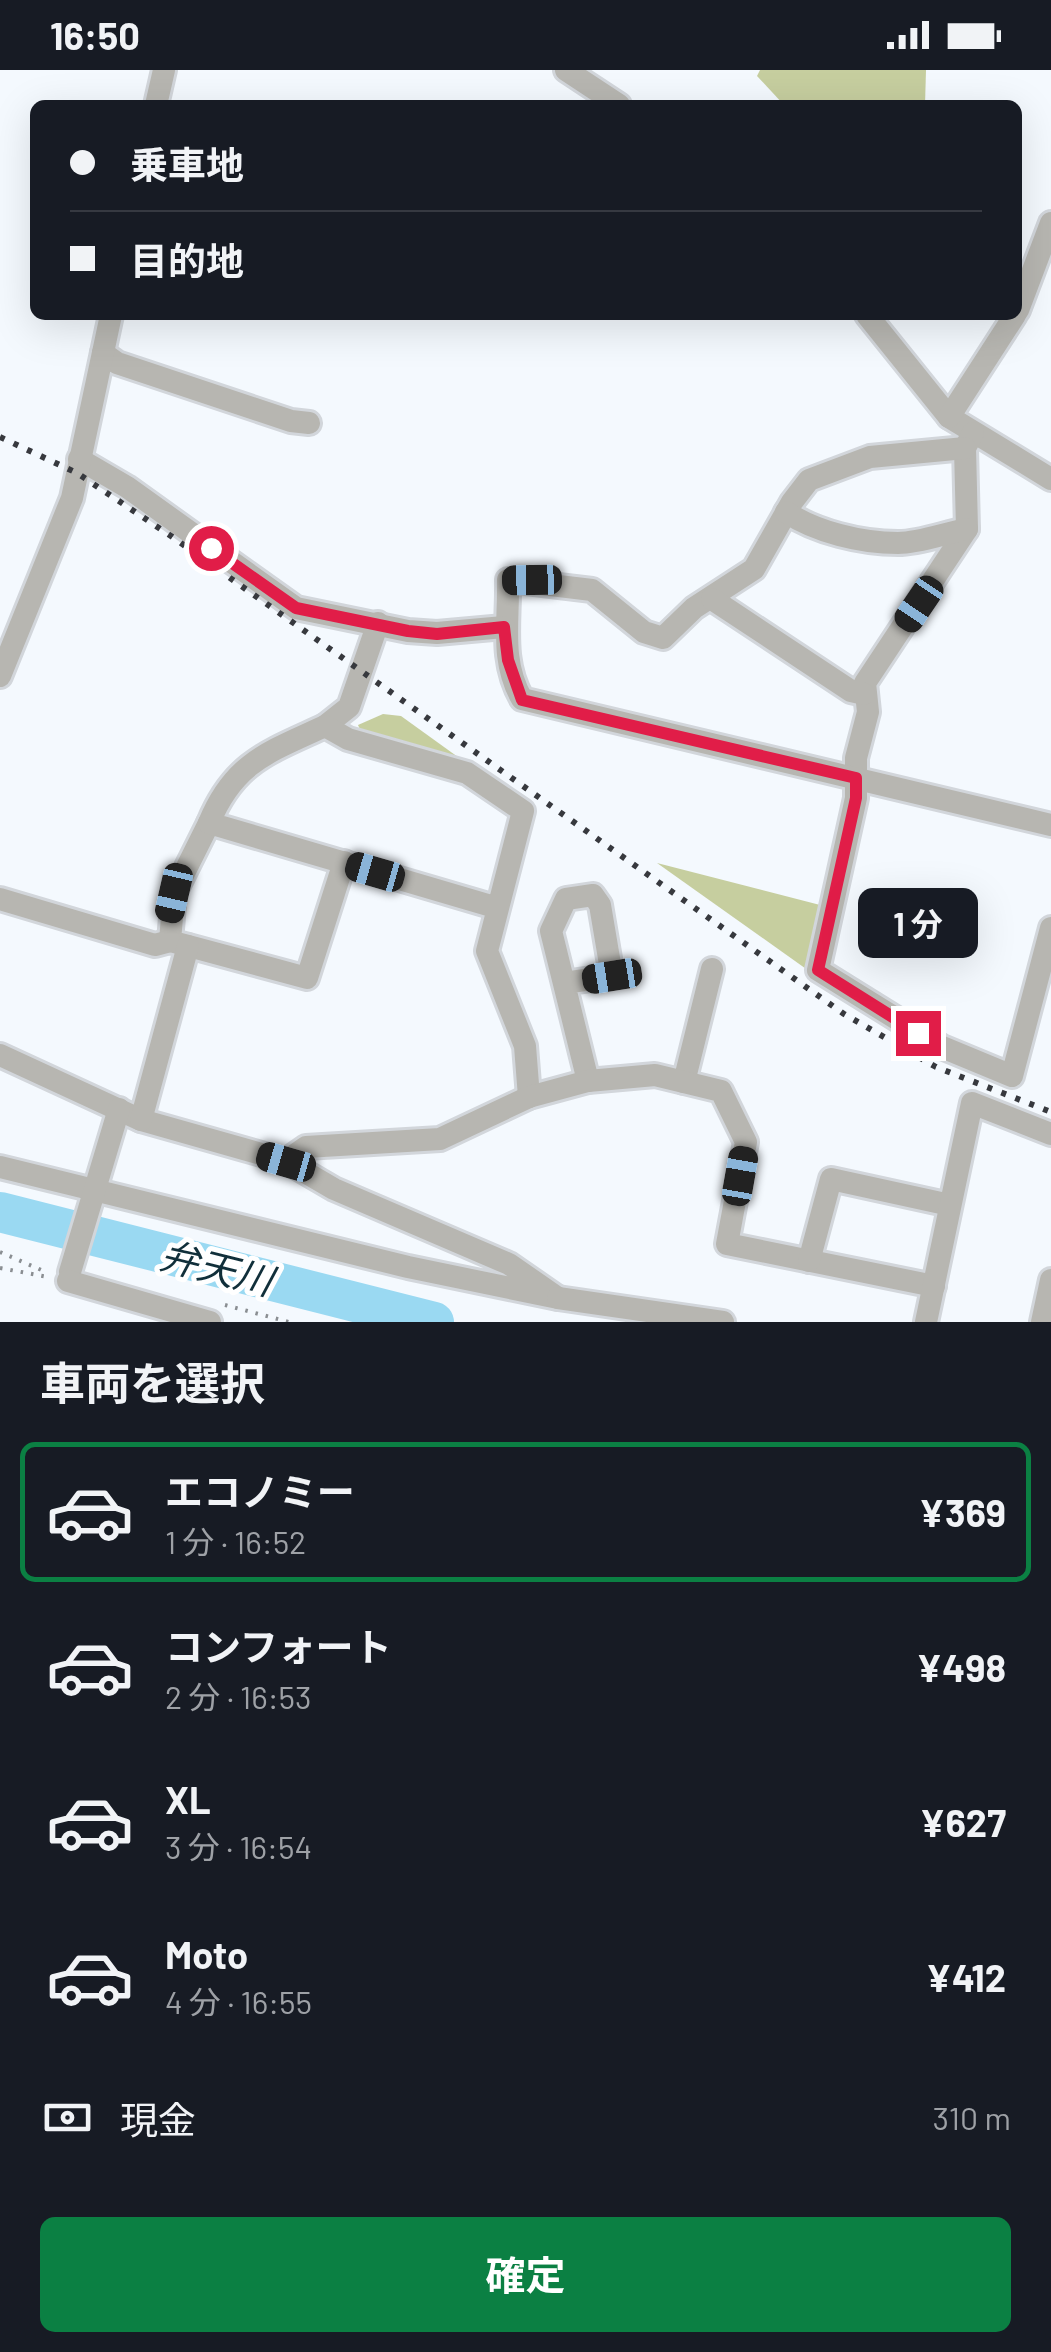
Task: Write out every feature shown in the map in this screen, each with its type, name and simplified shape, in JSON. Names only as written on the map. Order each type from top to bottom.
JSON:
[{"type":"street","points":[[157,100],[164,70]]},
{"type":"street","points":[[566,70],[611,100]]},
{"type":"street","points":[[1022,297],[1051,222]]},
{"type":"street","points":[[0,676],[67,514],[110,320]]},
{"type":"street","points":[[871,320],[969,441],[1051,479]]},
{"type":"street","points":[[949,417],[1011,320]]},
{"type":"street","points":[[103,353],[117,363],[291,421],[309,423]]},
{"type":"street","points":[[969,441],[870,456],[809,480],[754,569],[694,608],[663,638],[644,632],[592,590],[508,580],[504,627],[508,660],[522,700],[1051,824]]},
{"type":"street","points":[[969,441],[967,529],[865,683],[868,712],[856,798],[818,970],[942,1047],[1012,1076],[1051,928]]},
{"type":"street","points":[[79,458],[127,487],[296,608],[437,634],[504,627]]},
{"type":"street","points":[[786,512],[810,528],[898,543],[967,529]]},
{"type":"street","points":[[712,599],[851,691],[864,694]]},
{"type":"street","points":[[141,1120],[179,944],[174,893],[210,824],[218,800],[253,759],[325,726],[349,708],[378,623]]},
{"type":"street","points":[[325,726],[348,739],[467,773],[523,811],[487,951],[526,1046],[529,1097]]},
{"type":"street","points":[[210,824],[498,908]]},
{"type":"street","points":[[0,899],[154,945],[179,944],[307,978],[344,862]]},
{"type":"street","points":[[684,1082],[712,969]]},
{"type":"street","points":[[564,983],[588,1081]]},
{"type":"street","points":[[0,1054],[141,1120],[286,1162],[334,1190],[510,1264],[558,1298]]},
{"type":"street","points":[[286,1162],[306,1147],[440,1140],[529,1097],[588,1081],[638,1074],[684,1082],[722,1092],[746,1142],[727,1244],[934,1286]]},
{"type":"street","points":[[926,1322],[972,1102],[1051,1134]]},
{"type":"street","points":[[119,1109],[69,1276],[210,1322]]},
{"type":"street","points":[[0,1166],[228,1224],[558,1298],[723,1322]]},
{"type":"street","points":[[809,1261],[831,1179],[950,1205]]},
{"type":"street","points":[[1042,1322],[1051,1280]]},
{"type":"path","points":[[0,1252],[69,1276]]},
{"type":"path","points":[[0,1268],[69,1276]]},
{"type":"green space","points":[[760,70],[926,70],[925,100],[779,100],[757,76]]},
{"type":"green space","points":[[383,714],[401,716],[469,765],[364,738],[358,725]]},
{"type":"green space","points":[[657,863],[824,906],[809,971]]},
{"type":"waterway","name":"弁天川","points":[[0,1212],[434,1322]]},
{"type":"railway","points":[[0,437],[77,473],[171,536],[844,1014],[936,1067],[1051,1112]]},
{"type":"route","points":[[211,548],[296,608],[437,634],[484,626],[504,627],[508,660],[522,700],[856,778],[856,798],[818,970],[918,1033]]}]
